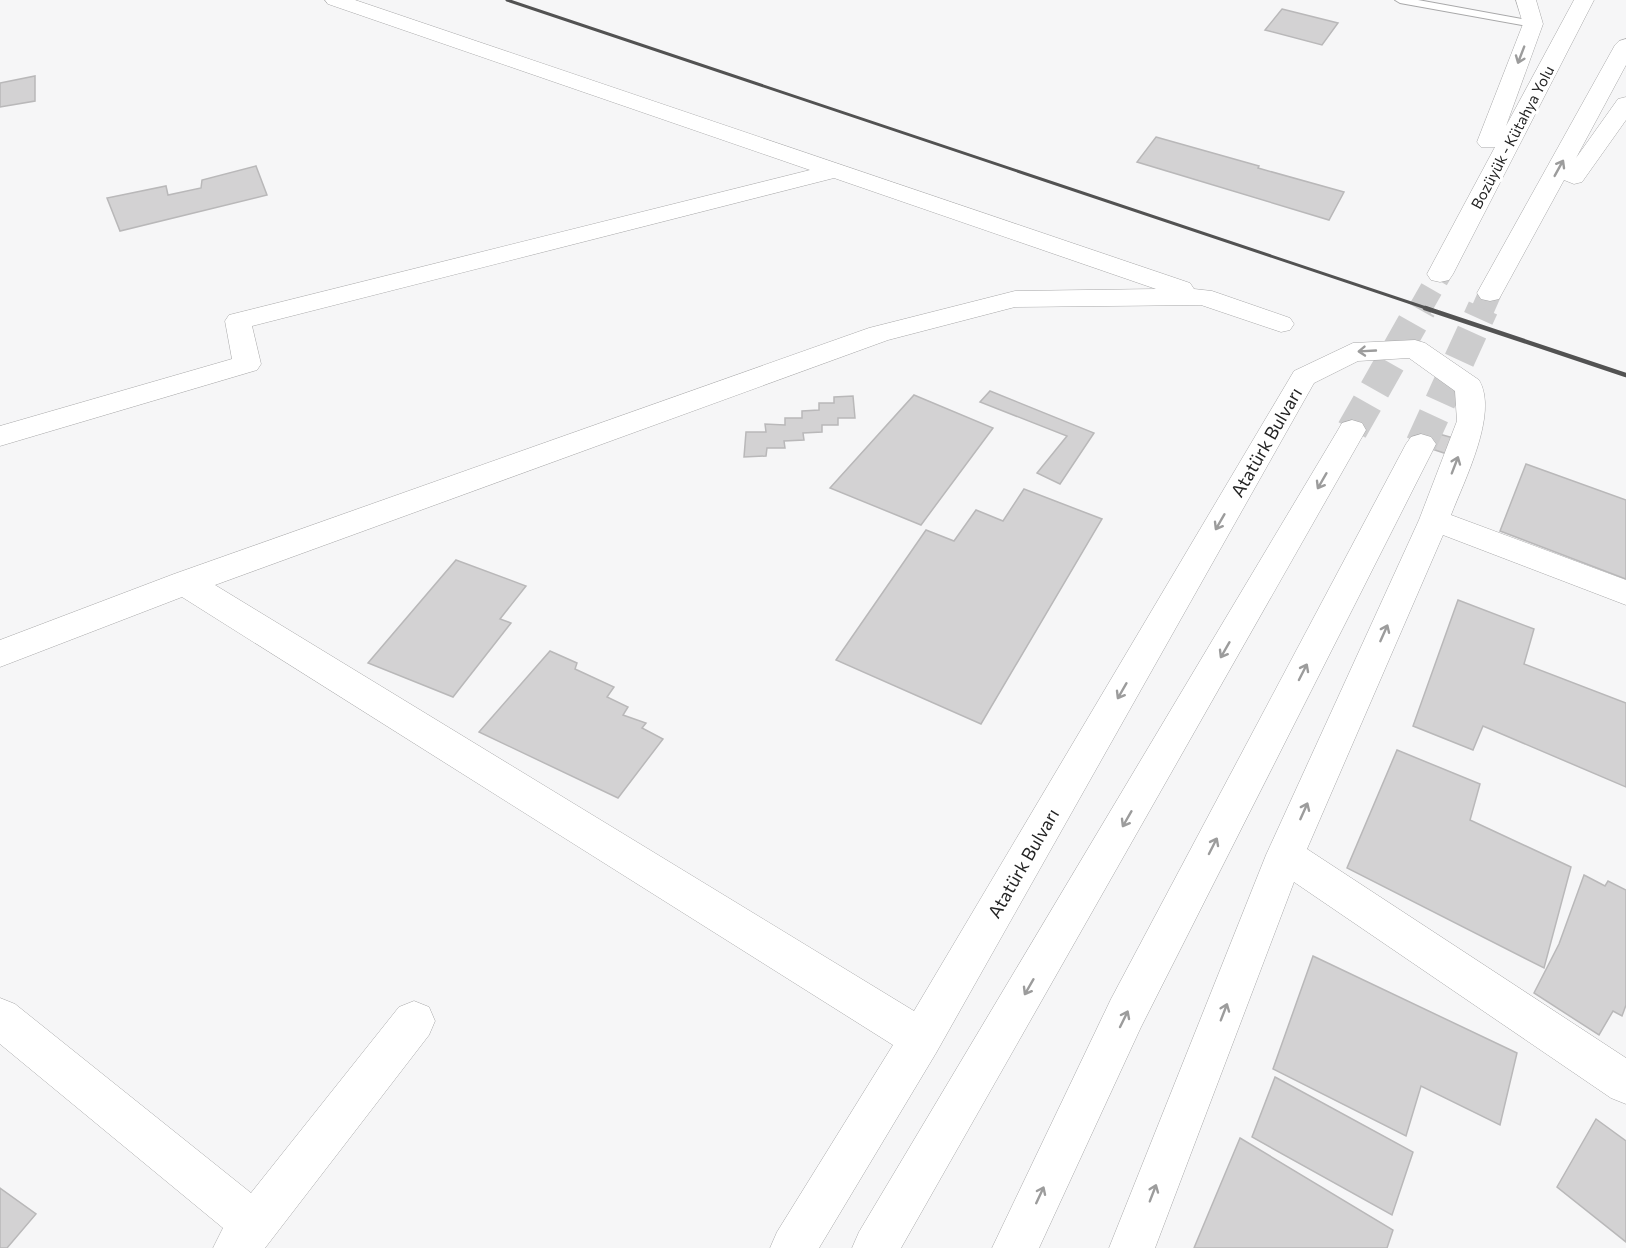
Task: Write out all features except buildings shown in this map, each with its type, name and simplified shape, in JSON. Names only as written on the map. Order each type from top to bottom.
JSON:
[{"type":"main road","points":[[335,0],[1281,324]]},
{"type":"main road","points":[[1526,0],[1533,24]]},
{"type":"main road","name":"Bozüyük - Kütahya Yolu","points":[[1533,24],[1440,274],[1584,0]]},
{"type":"main road","points":[[1626,45],[1490,293],[1626,104]]},
{"type":"main road","points":[[0,436],[248,364],[238,321],[835,171]]},
{"type":"main road","points":[[0,654],[185,583],[879,334],[1015,299],[1203,297]]},
{"type":"main road","name":"Atatürk Bulvarı","points":[[793,1248],[921,1039],[1304,377],[1353,352],[1415,349],[1469,387],[1471,422],[1434,520],[1285,855],[1132,1248]]},
{"type":"main road","points":[[875,1248],[1045,962],[1352,430]]},
{"type":"main road","points":[[1015,1248],[1126,1013],[1421,444]]},
{"type":"main road","points":[[1434,520],[1626,593]]},
{"type":"main road","points":[[185,583],[921,1039]]},
{"type":"main road","points":[[1285,855],[1626,1083]]},
{"type":"main road","points":[[0,1018],[245,1236],[414,1021]]},
{"type":"lane","points":[[1400,0],[1533,24]]},
{"type":"tunnel","points":[[1420,309],[1440,274]]},
{"type":"tunnel","points":[[1483,309],[1490,293]]},
{"type":"tunnel","points":[[1352,430],[1421,308]]},
{"type":"tunnel","points":[[1421,444],[1483,308]]},
{"type":"railway","points":[[507,0],[1429,309]]},
{"type":"railway","points":[[1425,308],[1626,375]]}]
